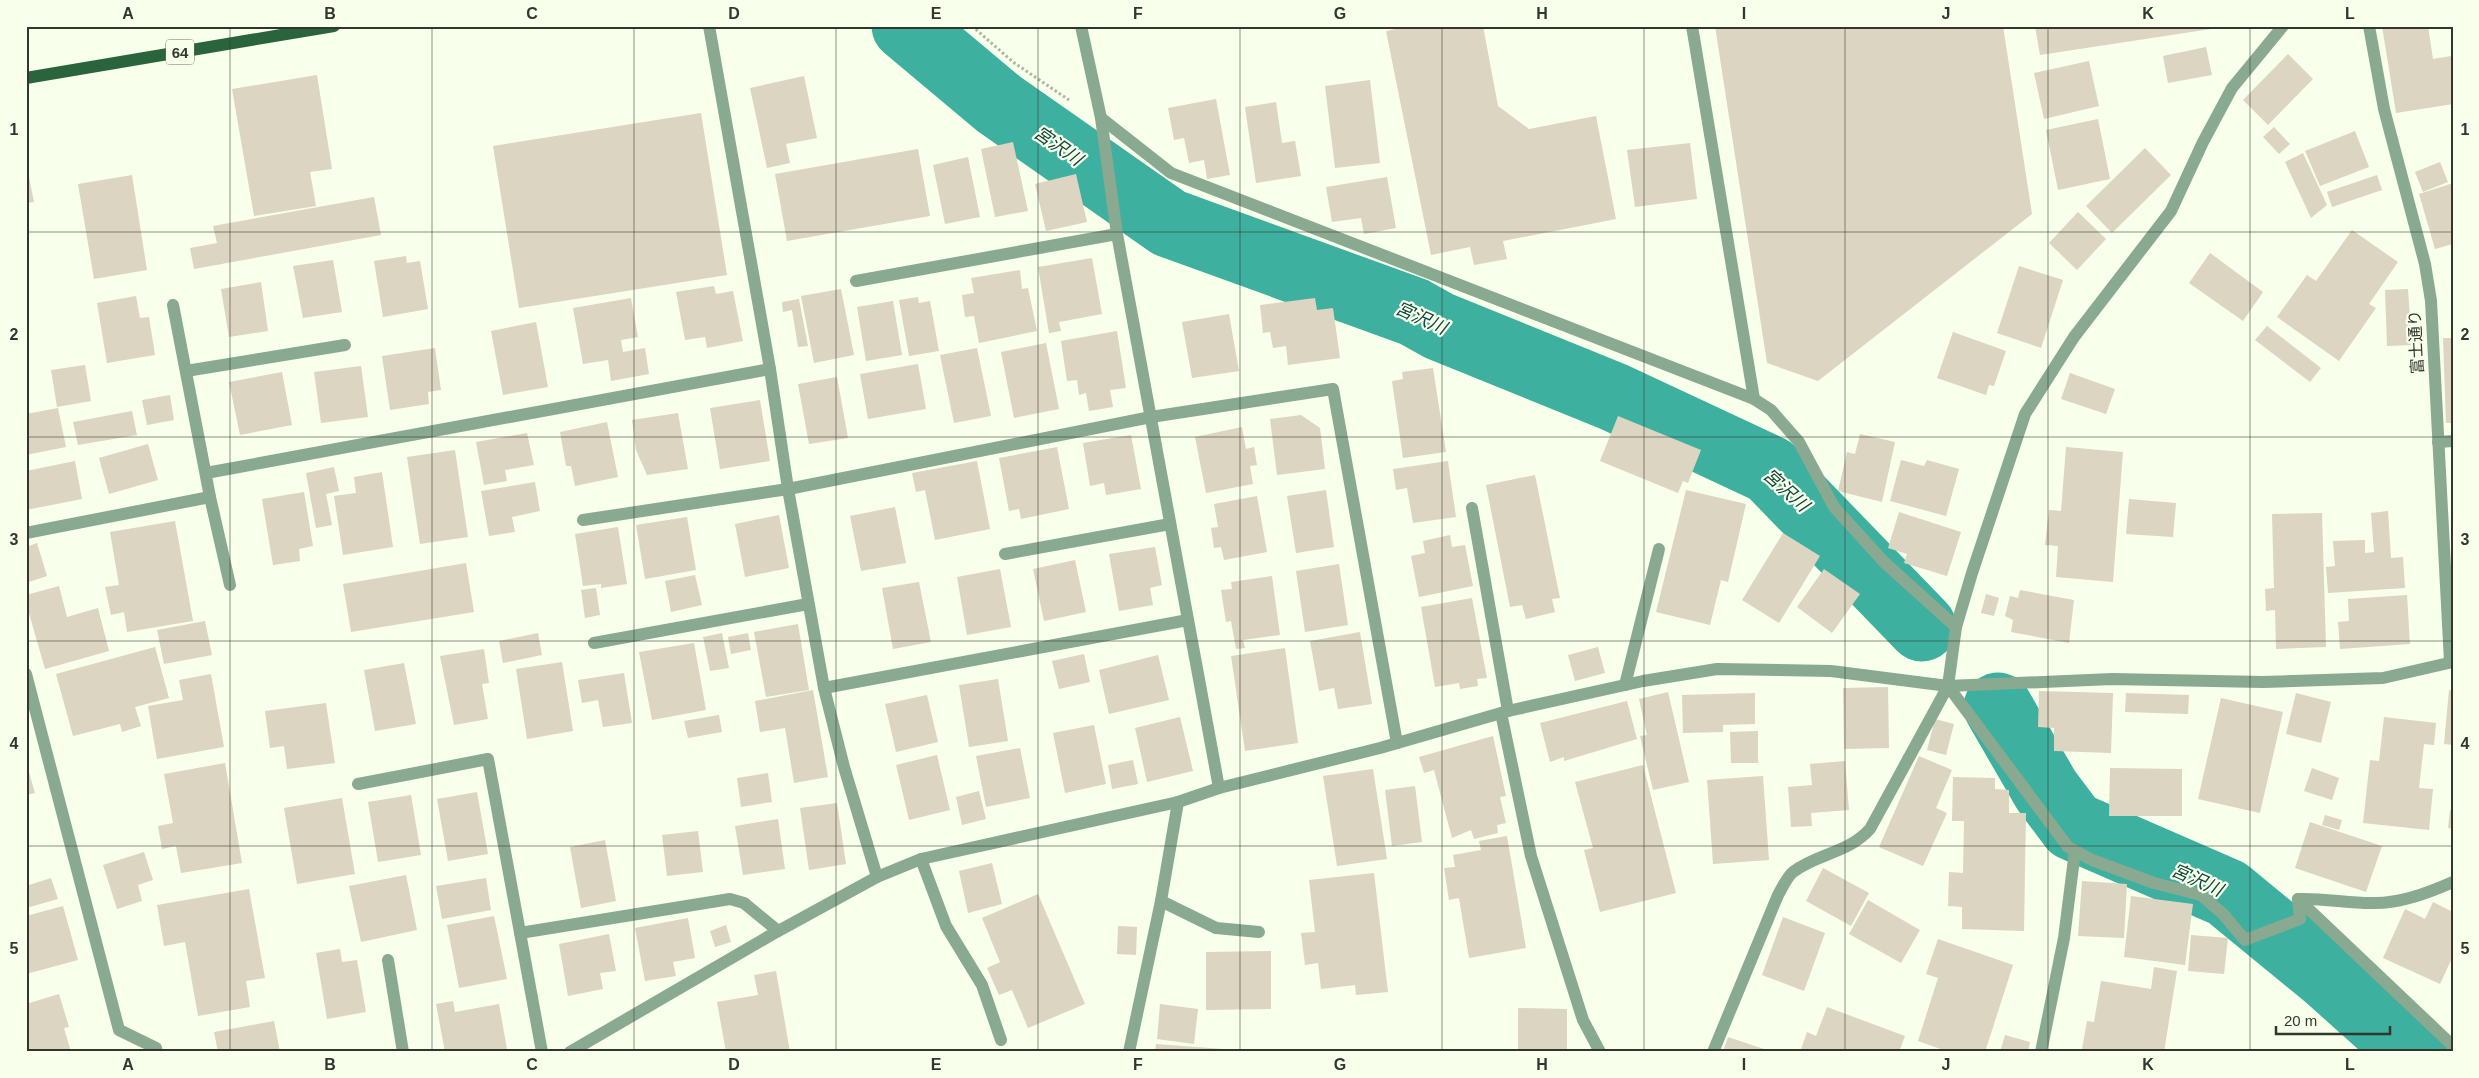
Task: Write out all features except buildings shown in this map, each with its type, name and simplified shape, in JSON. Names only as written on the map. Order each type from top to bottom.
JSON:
[{"type":"main road","name":"64","points":[[26,78],[334,26]]},
{"type":"street","points":[[709,26],[824,688],[844,767],[877,877]]},
{"type":"street","points":[[1081,26],[1101,118],[1117,234],[1220,788]]},
{"type":"street","points":[[1692,26],[1754,399]]},
{"type":"street","points":[[1713,1052],[1778,895],[1791,874],[1848,848],[1860,840],[1870,829],[1948,686],[1956,627],[2025,414],[2074,337],[2171,211],[2203,142],[2232,88],[2283,26]]},
{"type":"street","name":"富士通り","points":[[2369,26],[2384,109],[2425,264],[2430,301],[2451,662]]},
{"type":"street","points":[[1101,118],[1171,172],[1464,288],[1754,399],[1772,410],[1799,442],[1834,507],[1884,562],[1956,627]]},
{"type":"street","points":[[856,281],[1117,234]]},
{"type":"street","points":[[173,305],[210,497],[230,585]]},
{"type":"street","points":[[186,371],[344,346]]},
{"type":"street","points":[[206,473],[770,369]]},
{"type":"street","points":[[583,520],[788,489],[1151,417],[1333,389],[1397,743]]},
{"type":"street","points":[[2438,442],[2453,441]]},
{"type":"street","points":[[26,533],[210,497]]},
{"type":"street","points":[[1472,508],[1504,712],[1531,856],[1583,1020],[1600,1052]]},
{"type":"street","points":[[1005,554],[1170,524]]},
{"type":"street","points":[[1625,685],[1659,549]]},
{"type":"street","points":[[594,644],[808,604]]},
{"type":"street","points":[[824,688],[1188,620]]},
{"type":"street","points":[[570,1052],[877,877],[920,859],[1178,802],[1220,788],[1397,743],[1504,712],[1625,685],[1717,669],[1831,671],[1948,686],[2112,679],[2263,682],[2383,678],[2451,662]]},
{"type":"street","points":[[26,674],[119,1030],[156,1048],[157,1052]]},
{"type":"street","points":[[1948,686],[2068,847],[2092,860],[2154,883],[2201,895],[2223,914],[2245,940],[2300,919],[2298,899]]},
{"type":"street","points":[[358,784],[488,759],[542,1052]]},
{"type":"street","points":[[1129,1052],[1161,901],[1178,802]]},
{"type":"street","points":[[2040,1052],[2064,938],[2075,851]]},
{"type":"street","points":[[920,859],[946,926],[982,985],[1002,1040]]},
{"type":"street","points":[[2298,899],[2324,898],[2373,903],[2426,895],[2453,882]]},
{"type":"street","points":[[520,934],[730,899],[744,903],[778,932]]},
{"type":"street","points":[[2298,899],[2453,1046]]},
{"type":"street","points":[[1161,901],[1216,928],[1259,932]]},
{"type":"street","points":[[388,960],[403,1052]]},
{"type":"path","points":[[972,26],[1013,62],[1071,101],[1101,118]]},
{"type":"waterway","name":"宮沢川","points":[[906,26],[999,104],[1169,223],[1414,312],[1439,326],[1614,397],[1770,470],[1922,627]]},
{"type":"waterway","name":"宮沢川","points":[[1998,707],[2046,790],[2073,826],[2227,893],[2327,975],[2413,1052]]}]
